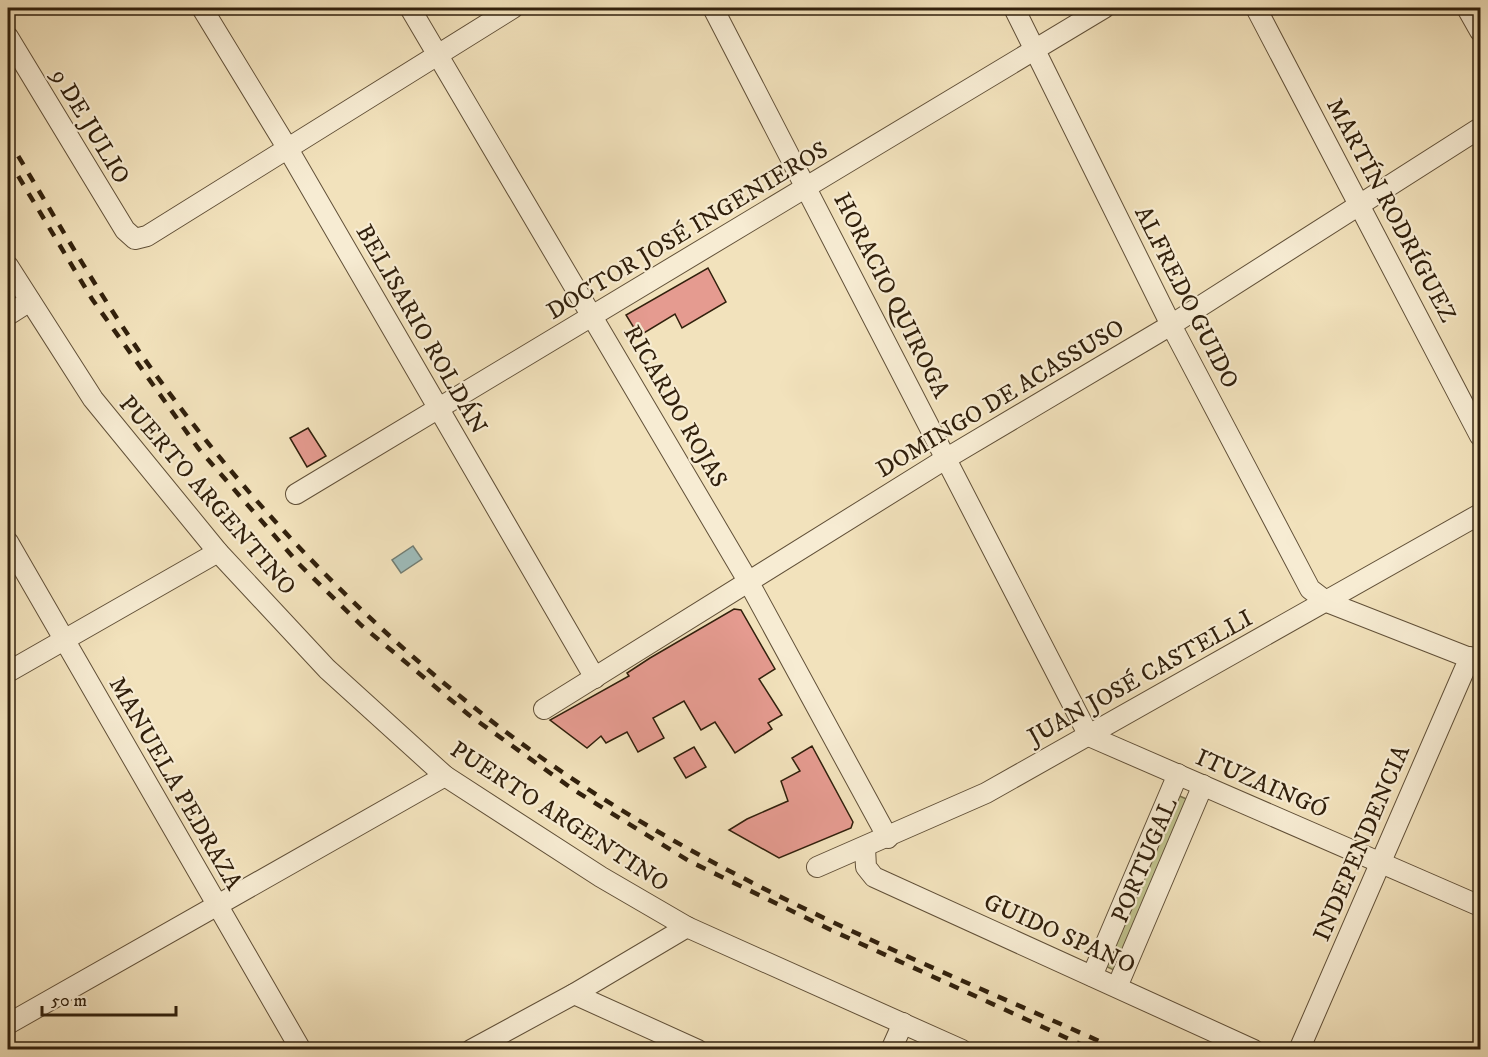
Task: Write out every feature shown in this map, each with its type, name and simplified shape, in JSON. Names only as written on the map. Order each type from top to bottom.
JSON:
[{"type":"street","name":"BELISARIO ROLDÁN","points":[[202,8],[288,149],[595,678]]},
{"type":"street","name":"RICARDO ROJAS","points":[[410,8],[594,315],[748,580],[888,838]]},
{"type":"street","points":[[288,149],[513,8]]},
{"type":"street","name":"HORACIO QUIROGA","points":[[713,8],[1089,735]]},
{"type":"street","name":"ALFREDO GUIDO","points":[[1014,8],[1171,325],[1310,590],[1327,602]]},
{"type":"street","name":"DOCTOR JOSÉ INGENIEROS","points":[[296,494],[440,410],[655,276],[807,188],[1104,8]]},
{"type":"street","name":"MARTÍN RODRÍGUEZ","points":[[1256,8],[1480,436]]},
{"type":"street","points":[[1467,8],[1480,31]]},
{"type":"street","name":"9 DE JULIO","points":[[8,37],[125,230],[135,239],[147,236],[288,149]]},
{"type":"street","name":"DOMINGO DE ACASSUSO","points":[[544,709],[947,458],[1171,325],[1480,128]]},
{"type":"street","name":"PUERTO ARGENTINO","points":[[8,266],[93,399],[218,552],[327,669],[446,776],[601,877],[687,927],[962,1050]]},
{"type":"street","points":[[8,315],[30,301]]},
{"type":"street","name":"JUAN JOSÉ CASTELLI","points":[[817,867],[888,838],[986,793],[1480,514]]},
{"type":"street","name":"MANUELA PEDRAZA","points":[[8,542],[301,1050]]},
{"type":"street","points":[[8,672],[218,552]]},
{"type":"street","points":[[1327,602],[1475,659]]},
{"type":"street","name":"INDEPENDENCIA","points":[[1299,1050],[1381,862],[1475,659]]},
{"type":"street","name":"ITUZAINGÓ","points":[[1089,735],[1480,906]]},
{"type":"street","name":"PORTUGAL","points":[[1092,976],[1178,774]]},
{"type":"street","points":[[8,1024],[446,776]]},
{"type":"street","name":"PORTUGAL","points":[[1117,987],[1203,785]]},
{"type":"street","name":"GUIDO SPANO","points":[[865,848],[866,867],[874,877],[1254,1050]]},
{"type":"street","points":[[471,1050],[574,994],[687,927]]},
{"type":"street","points":[[574,994],[698,1050]]},
{"type":"street","points":[[891,1050],[903,1023]]},
{"type":"green space","points":[[1175,794],[1191,801],[1118,972],[1103,965]]},
{"type":"water","points":[[413,546],[422,559],[401,573],[392,560]]},
{"type":"building","points":[[708,268],[726,302],[682,328],[675,314],[639,336],[626,315]]},
{"type":"building","points":[[308,428],[326,456],[307,467],[290,438]]},
{"type":"building","points":[[734,609],[741,610],[775,669],[759,679],[782,715],[768,723],[772,729],[735,753],[715,722],[701,730],[684,701],[653,718],[664,738],[638,752],[627,732],[606,743],[601,736],[587,748],[550,720],[629,676],[627,673],[650,658]]},
{"type":"building","points":[[812,746],[853,822],[851,828],[779,858],[729,830],[747,819],[788,801],[781,781],[800,771],[792,758]]},
{"type":"building","points":[[694,747],[706,767],[686,778],[674,758]]},
{"type":"railway","points":[[8,139],[115,314],[153,371],[203,437],[256,500],[313,562],[435,676],[500,728],[568,776],[696,853],[875,942],[1119,1050]]},
{"type":"railway","points":[[8,159],[92,299],[198,448],[300,565],[361,625],[469,715],[574,790],[689,861],[831,930],[1093,1050]]}]
